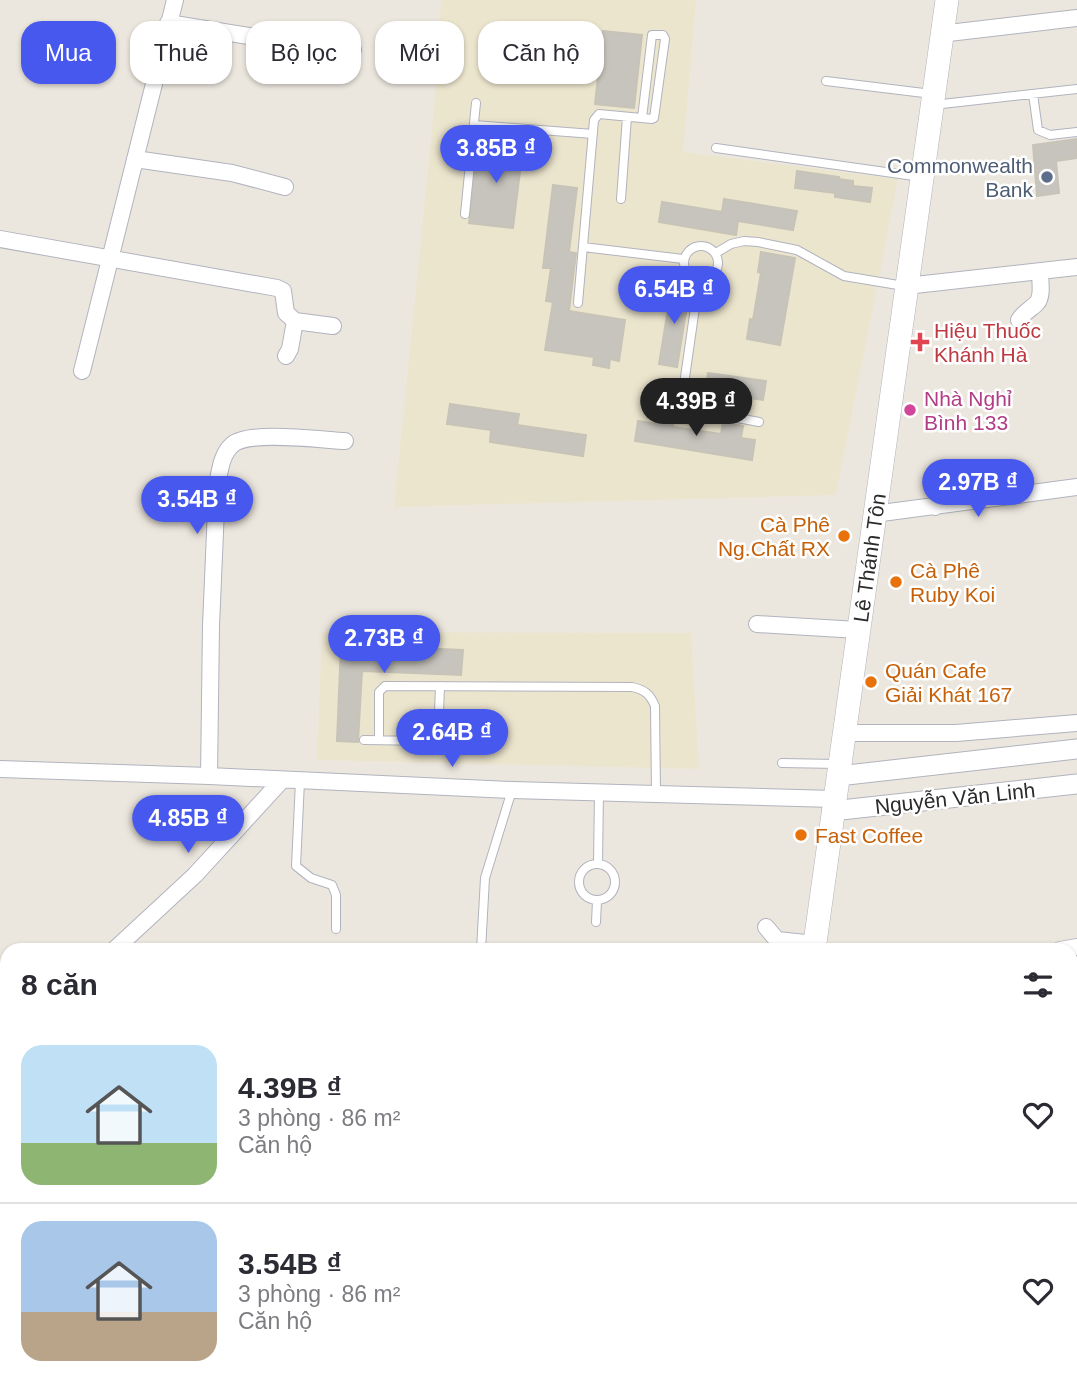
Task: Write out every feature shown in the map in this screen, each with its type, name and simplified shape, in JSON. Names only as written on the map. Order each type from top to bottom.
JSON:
[{"type":"main road","name":"Lê Thánh Tôn","points":[[815,943],[940,34],[947,0]]},
{"type":"street","points":[[169,21],[175,0]]},
{"type":"street","points":[[940,34],[1077,18]]},
{"type":"street","points":[[82,372],[153,84]]},
{"type":"street","points":[[135,159],[232,173],[285,187]]},
{"type":"street","points":[[0,239],[280,289],[283,291],[286,313],[295,321],[333,326]]},
{"type":"street","points":[[906,286],[1077,267]]},
{"type":"street","points":[[1019,320],[1040,297],[1040,273]]},
{"type":"street","points":[[286,356],[290,349],[295,321]]},
{"type":"street","points":[[209,776],[211,626],[217,485],[221,463],[227,450],[242,438],[282,437],[345,441]]},
{"type":"street","points":[[935,507],[948,492],[960,471]]},
{"type":"street","points":[[874,514],[1077,487]]},
{"type":"street","points":[[757,624],[858,630]]},
{"type":"street","points":[[844,733],[956,733],[1077,723]]},
{"type":"street","name":"Nguyễn Văn Linh","points":[[839,770],[1077,749]]},
{"type":"street","points":[[0,769],[512,790],[656,793],[833,805]]},
{"type":"street","points":[[122,943],[195,875],[282,780]]},
{"type":"street","name":"Nguyễn Văn Linh","points":[[833,805],[1077,784]]},
{"type":"street","points":[[766,927],[777,940],[793,943]]},
{"type":"lane","points":[[578,303],[594,120],[599,114],[652,119],[655,115],[665,39],[663,35],[653,35],[642,118]]},
{"type":"lane","points":[[826,82],[931,100],[1077,89]]},
{"type":"lane","points":[[1033,94],[1038,130],[1050,135],[1077,132]]},
{"type":"lane","points":[[465,214],[476,103]]},
{"type":"lane","points":[[621,199],[627,117]]},
{"type":"lane","points":[[474,125],[593,134]]},
{"type":"lane","points":[[716,148],[921,177]]},
{"type":"lane","points":[[716,253],[731,244],[758,242],[797,250],[844,276],[906,286]]},
{"type":"lane","points":[[703,245],[716,253],[718,269],[706,280],[699,281],[686,272],[683,259],[688,250],[703,245]]},
{"type":"lane","points":[[583,247],[683,259]]},
{"type":"lane","points":[[699,281],[681,405],[759,422]]},
{"type":"lane","points":[[379,740],[381,688],[385,686],[632,687],[643,690],[655,706],[656,793]]},
{"type":"lane","points":[[364,740],[438,739],[440,686]]},
{"type":"lane","points":[[782,762],[839,770]]},
{"type":"lane","points":[[300,781],[296,866],[311,878],[332,885],[336,895],[336,929]]},
{"type":"lane","points":[[481,943],[485,878],[512,790]]},
{"type":"lane","points":[[598,863],[599,792]]},
{"type":"lane","points":[[598,863],[611,869],[616,883],[610,896],[597,901],[584,895],[579,882],[584,869],[598,863]]},
{"type":"lane","points":[[596,922],[597,901]]},
{"type":"shaded area","points":[[441,0],[696,0],[683,152],[898,179],[836,495],[394,507],[436,84],[464,84],[464,21],[440,21]]},
{"type":"shaded area","points":[[322,632],[691,633],[699,769],[317,760]]},
{"type":"building","points":[[604,31],[642,35],[634,108],[595,104],[597,84],[604,84]]},
{"type":"building","name":"Commonwealth Bank","points":[[1077,139],[1077,158],[1056,161],[1059,193],[1037,196],[1033,145]]},
{"type":"building","points":[[479,141],[523,147],[513,228],[469,223]]},
{"type":"building","points":[[797,171],[839,177],[838,179],[853,181],[853,186],[872,188],[870,202],[835,197],[835,193],[795,188]]},
{"type":"building","points":[[553,185],[577,188],[569,252],[576,253],[569,311],[625,320],[619,361],[610,359],[609,368],[593,365],[594,357],[545,350],[553,302],[546,301],[551,268],[543,268]]},
{"type":"building","points":[[724,199],[797,211],[793,230],[738,221],[736,235],[659,222],[662,202],[722,212]]},
{"type":"building","points":[[761,252],[795,258],[780,345],[747,339],[761,273],[758,272]]},
{"type":"building","points":[[672,285],[690,288],[677,367],[659,364]]},
{"type":"building","points":[[708,373],[766,381],[763,400],[705,392]]},
{"type":"building","points":[[450,404],[519,414],[517,425],[586,435],[583,456],[490,442],[491,430],[447,424]]},
{"type":"building","points":[[657,410],[675,413],[673,427],[721,434],[723,422],[743,426],[741,438],[755,440],[752,460],[635,441],[638,421],[656,424]]},
{"type":"building","points":[[341,645],[463,650],[461,675],[362,671],[358,742],[337,741]]},
{"type":"place","name":"Commonwealth Bank","points":[[1047,177]]},
{"type":"place","name":"Hiệu Thuốc Khánh Hà","points":[[920,342]]},
{"type":"place","name":"Nhà Nghỉ Bình 133","points":[[910,410]]},
{"type":"place","name":"Cà Phê Ng.Chất RX","points":[[844,536]]},
{"type":"place","name":"Cà Phê Ruby Koi","points":[[896,582]]},
{"type":"place","name":"Quán Cafe Giải Khát 167","points":[[871,682]]},
{"type":"place","name":"Fast Coffee","points":[[801,835]]}]
